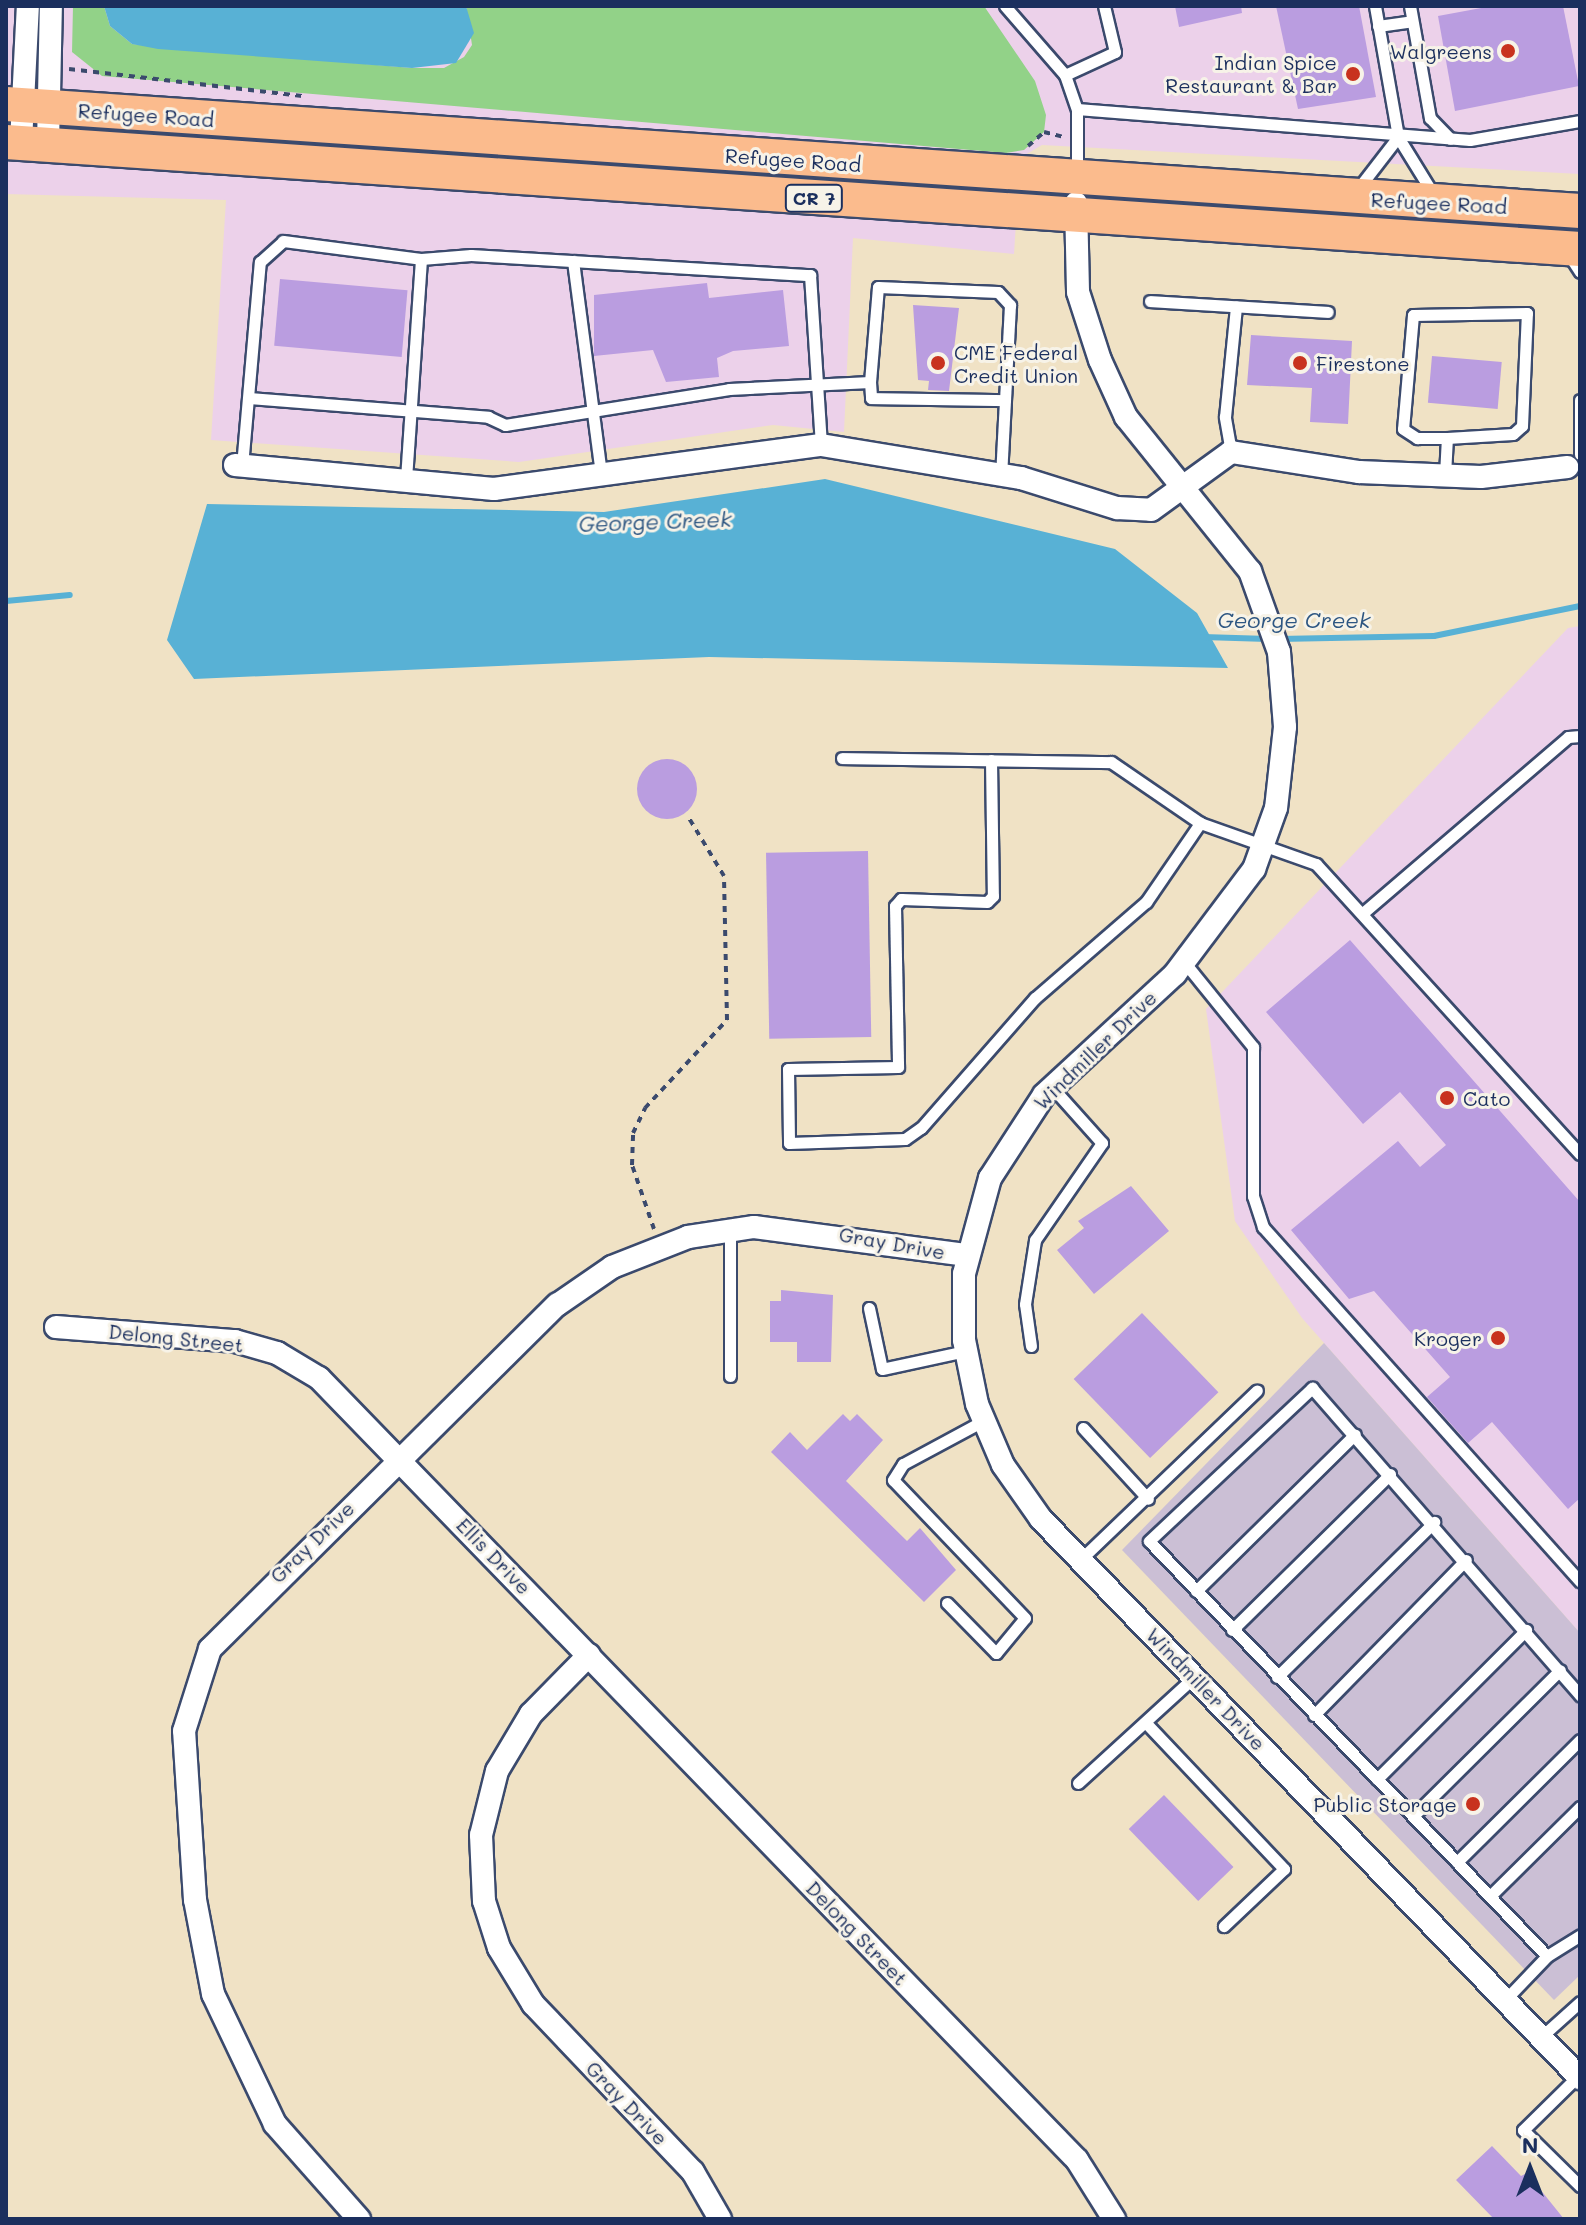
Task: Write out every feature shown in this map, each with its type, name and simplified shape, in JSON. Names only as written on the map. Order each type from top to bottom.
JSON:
[{"type":"main road","name":"Refugee Road","points":[[25,107],[1076,199],[1417,239],[1576,249]]},
{"type":"main road","name":"Refugee Road","points":[[25,143],[1076,199],[1351,198],[1580,211]]},
{"type":"street","points":[[25,143],[28,6]]},
{"type":"street","points":[[25,107],[51,6]]},
{"type":"street","name":"Windmiller Drive","points":[[1076,199],[1078,292],[1100,360],[1126,417],[1181,481],[1250,571],[1275,641],[1285,727],[1276,808],[1262,847],[1238,893],[1185,963],[1052,1087],[990,1178],[967,1255],[966,1351],[983,1421],[1021,1493],[1080,1560],[1579,2077]]},
{"type":"street","points":[[238,465],[406,478],[494,489],[821,445],[1001,475],[1117,508],[1151,510],[1181,481],[1231,452],[1359,472],[1445,475],[1576,460]]},
{"type":"street","name":"Gray Drive","points":[[359,2219],[275,2124],[213,1994],[195,1900],[184,1731],[197,1675],[226,1626],[557,1305],[612,1267],[661,1246],[730,1229],[821,1231],[967,1255]]},
{"type":"street","name":"Delong Street","points":[[56,1327],[235,1341],[277,1353],[319,1378],[399,1458]]},
{"type":"street","name":"Ellis Drive","points":[[399,1458],[589,1655]]},
{"type":"street","name":"Gray Drive","points":[[589,1655],[531,1714],[497,1771],[481,1835],[484,1901],[499,1948],[527,1996],[693,2172],[720,2219]]},
{"type":"street","name":"Delong Street","points":[[589,1655],[1077,2160],[1114,2219]]},
{"type":"lane","points":[[1005,6],[1065,75],[1077,109],[1076,199]]},
{"type":"lane","points":[[1065,75],[1115,52],[1104,6]]},
{"type":"lane","points":[[1375,6],[1398,137],[1438,203]]},
{"type":"lane","points":[[1410,6],[1430,118],[1450,139]]},
{"type":"lane","points":[[1378,26],[1412,21]]},
{"type":"lane","points":[[1077,109],[1450,139],[1580,121]]},
{"type":"lane","points":[[1351,198],[1398,137]]},
{"type":"lane","points":[[238,465],[249,398],[260,262],[269,247],[283,241],[421,259],[573,261],[810,275],[822,380],[821,445]]},
{"type":"lane","points":[[406,478],[421,259]]},
{"type":"lane","points":[[573,261],[588,412],[601,474]]},
{"type":"lane","points":[[1001,475],[1005,400],[1010,305],[998,292],[878,287],[871,398],[1005,400]]},
{"type":"lane","points":[[1150,301],[1328,312]]},
{"type":"lane","points":[[1231,452],[1225,417],[1236,307]]},
{"type":"lane","points":[[1527,313],[1522,426],[1513,434],[1447,438],[1417,438],[1403,429],[1413,315],[1527,313]]},
{"type":"lane","points":[[249,398],[488,417],[505,425],[822,380],[870,382]]},
{"type":"lane","points":[[1576,460],[1580,400]]},
{"type":"lane","points":[[1445,475],[1447,438]]},
{"type":"lane","points":[[1364,912],[1568,737],[1580,736]]},
{"type":"lane","points":[[842,758],[1111,762],[1200,823],[1316,864],[1364,912],[1580,1154]]},
{"type":"lane","points":[[991,760],[993,896],[987,902],[901,899],[895,906],[898,1067],[788,1069],[789,1143],[905,1139],[921,1128],[1035,998],[1146,902],[1200,823]]},
{"type":"lane","points":[[1185,963],[1253,1047],[1253,1196],[1263,1227],[1580,1581]]},
{"type":"lane","points":[[1031,1346],[1025,1304],[1035,1240],[1102,1143],[1052,1087]]},
{"type":"lane","points":[[730,1229],[730,1376]]},
{"type":"lane","points":[[869,1308],[882,1369],[966,1351]]},
{"type":"lane","points":[[1547,1956],[1149,1541],[1312,1388],[1434,1522],[1580,1695]]},
{"type":"lane","points":[[1080,1560],[1148,1499],[1257,1390]]},
{"type":"lane","points":[[947,1603],[996,1653],[1025,1618],[893,1480],[903,1464],[983,1421]]},
{"type":"lane","points":[[1083,1428],[1148,1499]]},
{"type":"lane","points":[[1196,1591],[1355,1434]]},
{"type":"lane","points":[[1232,1630],[1390,1474]]},
{"type":"lane","points":[[1277,1677],[1434,1522]]},
{"type":"lane","points":[[1314,1715],[1466,1560]]},
{"type":"lane","points":[[1377,1779],[1526,1630]]},
{"type":"lane","points":[[1413,1816],[1560,1670]]},
{"type":"lane","points":[[1078,1783],[1194,1677]]},
{"type":"lane","points":[[1146,1723],[1284,1869],[1224,1926]]},
{"type":"lane","points":[[1457,1862],[1580,1740]]},
{"type":"lane","points":[[1490,1896],[1580,1807]]},
{"type":"lane","points":[[1505,2000],[1547,1956],[1580,1935]]},
{"type":"lane","points":[[1541,2037],[1580,2002]]},
{"type":"lane","points":[[1579,2077],[1523,2130],[1580,2186]]},
{"type":"path","points":[[661,1246],[638,1188],[633,1133],[645,1108],[727,1020],[730,971],[724,876],[687,815]]},
{"type":"shaded area","points":[[6,6],[1580,6],[1580,174],[1042,145],[1020,158],[1014,254],[853,238],[844,432],[773,425],[519,462],[211,440],[226,200],[6,194]]},
{"type":"shaded area","points":[[1580,626],[1580,1633],[1302,1318],[1235,1221],[1206,1009],[1568,628]]},
{"type":"shaded area","name":"Public Storage","points":[[1324,1343],[1580,1633],[1580,1975],[1554,2000],[1122,1550]]},
{"type":"green space","points":[[73,6],[104,6],[110,26],[132,44],[412,68],[444,68],[464,57],[472,45],[466,6],[984,6],[1035,81],[1046,115],[1044,132],[1024,150],[1006,153],[102,76],[72,52]]},
{"type":"water","points":[[104,6],[466,6],[474,33],[456,63],[412,68],[158,49],[132,44],[110,26]]},
{"type":"water","points":[[825,479],[1115,549],[1197,613],[1228,668],[709,657],[194,679],[167,640],[207,504],[604,512]]},
{"type":"building","points":[[1175,6],[1241,6],[1242,13],[1179,27]]},
{"type":"building","points":[[1276,6],[1359,6],[1376,97],[1298,109]]},
{"type":"building","name":"Walgreens","points":[[1492,6],[1563,6],[1579,86],[1455,111],[1438,16]]},
{"type":"building","points":[[280,279],[408,290],[402,357],[274,346]]},
{"type":"building","points":[[707,283],[709,298],[783,290],[789,346],[733,351],[717,358],[719,377],[666,382],[653,350],[594,356],[594,295]]},
{"type":"building","name":"CME Federal Credit Union","points":[[913,305],[959,308],[949,391],[928,390],[929,381],[918,380]]},
{"type":"building","name":"Firestone","points":[[1251,335],[1352,341],[1348,424],[1310,422],[1312,388],[1247,385]]},
{"type":"building","points":[[1432,356],[1502,362],[1498,409],[1428,403]]},
{"type":"building","points":[[667,759],[678,761],[688,768],[695,778],[695,800],[688,810],[678,817],[667,819],[656,817],[646,810],[639,800],[637,789],[639,778],[646,768],[656,761]]},
{"type":"building","points":[[868,851],[871,1037],[769,1039],[766,853]]},
{"type":"building","name":"Kroger","points":[[1350,940],[1580,1202],[1580,1498],[1568,1509],[1492,1422],[1468,1443],[1427,1397],[1450,1377],[1374,1291],[1349,1299],[1291,1230],[1398,1141],[1420,1167],[1446,1145],[1400,1092],[1363,1124],[1266,1012]]},
{"type":"building","points":[[1131,1186],[1169,1231],[1094,1294],[1057,1250],[1084,1228],[1078,1221]]},
{"type":"building","points":[[781,1290],[833,1295],[831,1362],[797,1362],[797,1342],[770,1342],[770,1301],[781,1301]]},
{"type":"building","points":[[1142,1313],[1218,1392],[1150,1458],[1074,1379]]},
{"type":"building","points":[[843,1414],[850,1421],[857,1414],[883,1440],[846,1481],[907,1541],[920,1528],[956,1570],[924,1602],[771,1452],[790,1432],[807,1450]]},
{"type":"building","points":[[1164,1795],[1233,1867],[1198,1901],[1129,1829]]},
{"type":"building","points":[[1492,2146],[1521,2176],[1527,2173],[1564,2219],[1494,2219],[1456,2180]]},
{"type":"waterway","name":"George Creek","points":[[6,601],[70,595]]},
{"type":"waterway","name":"George Creek","points":[[1279,639],[1434,636],[1580,606]]},
{"type":"waterway","name":"George Creek","points":[[1203,637],[1268,639]]},
{"type":"place","name":"Walgreens","points":[[1508,51]]},
{"type":"place","name":"Indian Spice Restaurant & Bar","points":[[1353,74]]},
{"type":"place","name":"CME Federal Credit Union","points":[[938,363]]},
{"type":"place","name":"Firestone","points":[[1300,363]]},
{"type":"place","name":"Cato","points":[[1447,1098]]},
{"type":"place","name":"Kroger","points":[[1498,1338]]},
{"type":"place","name":"Public Storage","points":[[1473,1804]]}]
